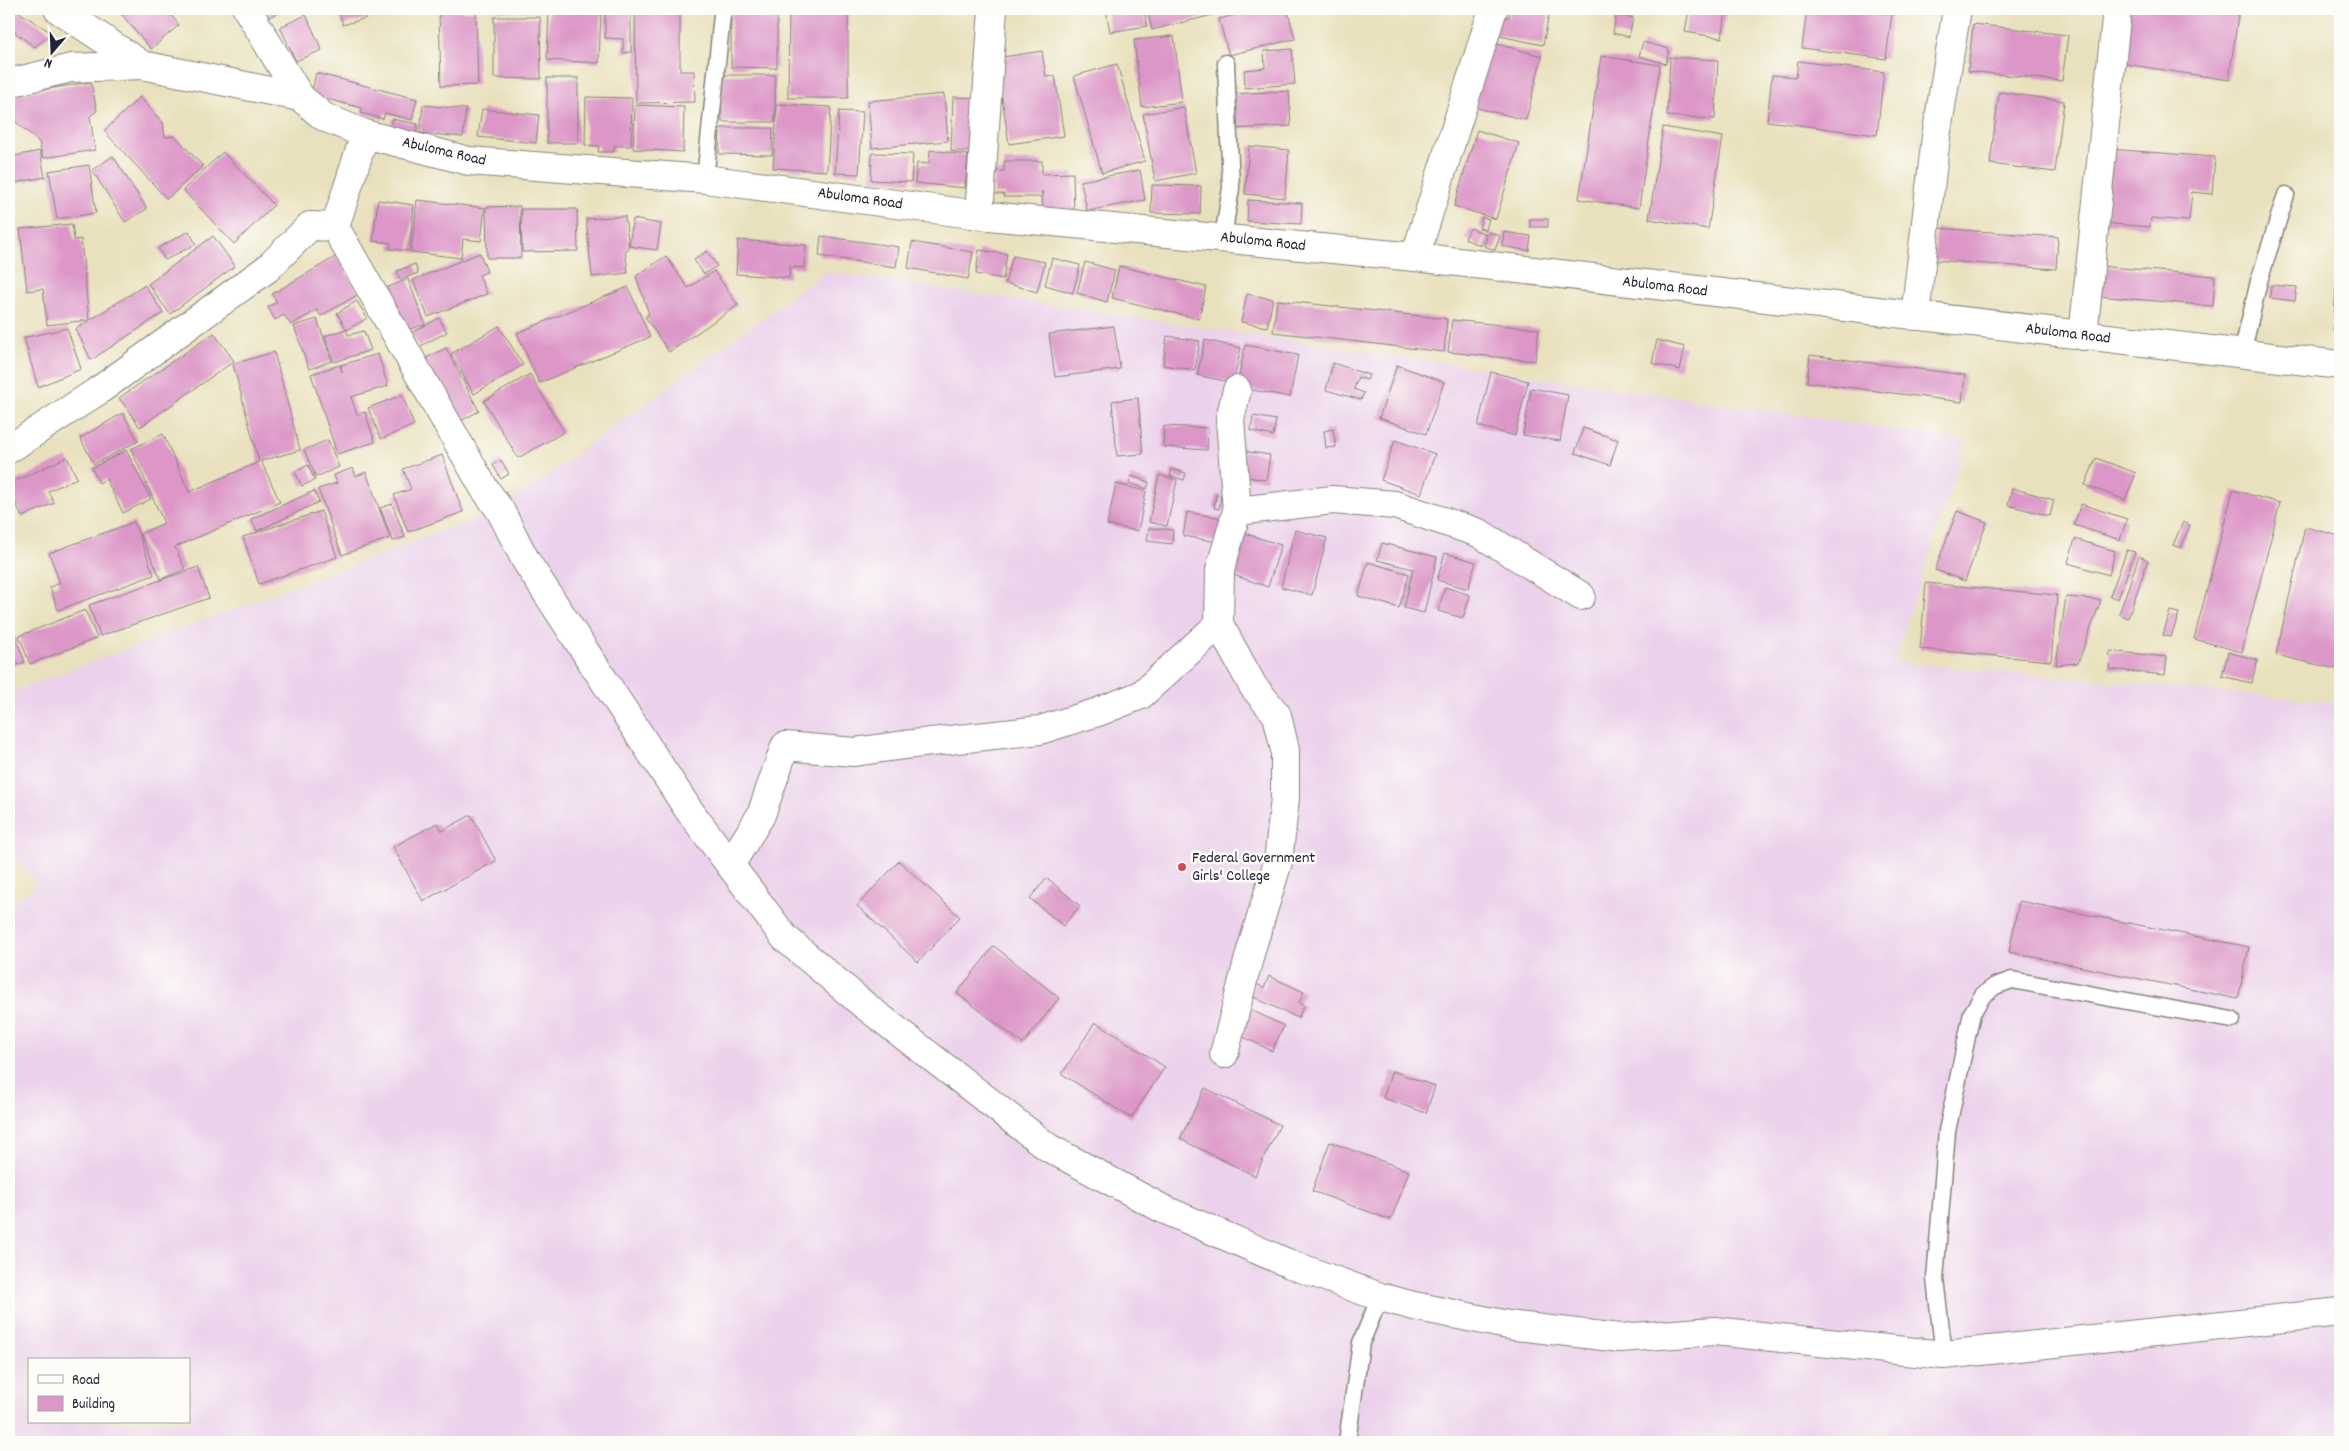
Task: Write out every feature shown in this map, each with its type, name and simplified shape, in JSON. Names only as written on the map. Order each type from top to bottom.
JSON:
[{"type":"street","points":[[58,9],[142,65]]},
{"type":"street","name":"Abuloma Road","points":[[247,9],[300,97],[324,117],[365,134],[469,161],[705,179],[979,215],[1415,257],[2340,365]]},
{"type":"street","points":[[979,215],[993,9]]},
{"type":"street","points":[[1415,257],[1493,9]]},
{"type":"street","points":[[1915,316],[1936,137],[1956,9]]},
{"type":"street","points":[[2083,336],[2117,9]]},
{"type":"street","points":[[9,83],[71,68],[142,65],[300,97]]},
{"type":"street","points":[[365,134],[335,227],[484,488],[500,510],[526,561],[688,809],[786,938],[864,1005],[1049,1148],[1162,1209],[1290,1264],[1380,1297],[1414,1306],[1508,1325],[1620,1338],[1714,1331],[1944,1355],[2340,1312]]},
{"type":"street","points":[[9,449],[98,390],[268,268],[310,226],[335,227]]},
{"type":"street","points":[[1224,1054],[1251,950],[1278,862],[1286,798],[1285,759],[1277,715],[1253,686],[1219,624],[1220,570],[1237,510],[1230,419],[1237,390]]},
{"type":"street","points":[[1237,510],[1333,500],[1395,505],[1479,533],[1581,596]]},
{"type":"street","points":[[730,865],[761,815],[786,746],[854,752],[1040,730],[1098,712],[1141,695],[1219,624]]},
{"type":"lane","points":[[705,179],[722,15]]},
{"type":"lane","points":[[1223,237],[1231,188],[1226,63]]},
{"type":"lane","points":[[2242,354],[2259,280],[2286,195]]},
{"type":"lane","points":[[1944,1355],[1935,1279],[1947,1131],[1972,1013],[1983,995],[1995,986],[2012,980],[2232,1020]]},
{"type":"lane","points":[[1347,1442],[1361,1343],[1380,1297]]},
{"type":"shaded area","name":"Federal Government Girls' College","points":[[826,272],[1966,440],[1894,662],[2340,703],[2340,1442],[9,1442],[9,904],[38,884],[9,850],[9,693],[500,510]]},
{"type":"building","points":[[14,9],[52,33],[35,47],[9,28],[9,19]]},
{"type":"building","points":[[117,9],[151,9],[153,11],[155,9],[166,9],[179,25],[151,49]]},
{"type":"building","points":[[262,9],[288,9],[266,18]]},
{"type":"building","points":[[338,9],[364,9],[366,18],[343,25]]},
{"type":"building","points":[[499,9],[545,9],[545,11],[499,11]]},
{"type":"building","points":[[549,9],[601,9],[599,63],[547,60]]},
{"type":"building","points":[[605,9],[631,9],[631,52],[623,53],[623,39],[605,38]]},
{"type":"building","points":[[635,9],[680,9],[680,71],[694,71],[695,102],[636,103]]},
{"type":"building","points":[[731,9],[777,9],[777,68],[731,67]]},
{"type":"building","points":[[789,9],[848,9],[848,98],[788,98]]},
{"type":"building","points":[[1106,9],[1144,9],[1147,26],[1110,32]]},
{"type":"building","points":[[1147,9],[1237,9],[1152,30]]},
{"type":"building","points":[[1259,9],[1287,9],[1295,39],[1229,55],[1219,19]]},
{"type":"building","points":[[1510,9],[1550,9],[1543,45],[1495,35],[1499,15],[1509,17]]},
{"type":"building","points":[[1689,9],[1726,12],[1722,38],[1685,32]]},
{"type":"building","points":[[1807,9],[1852,9],[1892,14],[1886,59],[1802,48]]},
{"type":"building","points":[[2126,9],[2239,9],[2229,80],[2118,63]]},
{"type":"building","points":[[439,11],[476,11],[478,85],[441,86]]},
{"type":"building","points":[[306,15],[322,50],[296,61],[280,27]]},
{"type":"building","points":[[1616,15],[1633,18],[1629,37],[1613,33]]},
{"type":"building","points":[[494,17],[540,17],[541,79],[494,78]]},
{"type":"building","points":[[1973,24],[2068,35],[2062,81],[1968,71]]},
{"type":"building","points":[[1174,36],[1182,102],[1142,107],[1134,40]]},
{"type":"building","points":[[1489,42],[1542,56],[1526,120],[1473,107]]},
{"type":"building","points":[[1643,42],[1669,49],[1666,64],[1639,56]]},
{"type":"building","points":[[1292,49],[1295,84],[1245,88],[1244,70],[1265,68],[1264,51]]},
{"type":"building","points":[[1042,51],[1046,77],[1055,76],[1064,136],[1009,144],[996,58]]},
{"type":"building","points":[[1601,56],[1660,65],[1639,208],[1579,199]]},
{"type":"building","points":[[1670,57],[1718,60],[1715,119],[1667,116]]},
{"type":"building","points":[[1798,61],[1884,72],[1877,135],[1767,121],[1772,75],[1796,77]]},
{"type":"building","points":[[1117,64],[1145,161],[1102,173],[1074,76]]},
{"type":"building","points":[[316,73],[417,99],[412,120],[385,113],[383,119],[361,113],[362,108],[311,95]]},
{"type":"building","points":[[721,75],[775,75],[775,122],[722,122]]},
{"type":"building","points":[[547,78],[578,78],[578,143],[547,143]]},
{"type":"building","points":[[91,82],[97,111],[90,116],[95,150],[43,158],[39,142],[16,122],[15,94]]},
{"type":"building","points":[[1289,91],[1291,126],[1233,129],[1231,94]]},
{"type":"building","points":[[1999,92],[2064,101],[2055,172],[1990,164]]},
{"type":"building","points":[[944,94],[948,141],[872,148],[868,101]]},
{"type":"building","points":[[140,97],[163,123],[165,137],[175,136],[203,166],[167,199],[104,131]]},
{"type":"building","points":[[586,97],[632,98],[631,146],[614,146],[614,152],[598,152],[599,146],[585,145]]},
{"type":"building","points":[[953,97],[978,98],[976,152],[951,151]]},
{"type":"building","points":[[777,104],[831,107],[827,171],[773,168]]},
{"type":"building","points":[[423,105],[466,109],[463,137],[420,133]]},
{"type":"building","points":[[635,105],[684,107],[683,152],[633,149]]},
{"type":"building","points":[[1184,107],[1196,173],[1155,181],[1143,114]]},
{"type":"building","points":[[482,109],[539,115],[536,143],[478,137]]},
{"type":"building","points":[[839,111],[863,112],[859,174],[835,173]]},
{"type":"building","points":[[392,119],[418,124],[416,135],[391,130]]},
{"type":"building","points":[[1663,127],[1723,137],[1708,229],[1649,219]]},
{"type":"building","points":[[720,128],[773,128],[772,155],[719,154]]},
{"type":"building","points":[[1477,130],[1519,143],[1496,219],[1454,206]]},
{"type":"building","points":[[1249,146],[1289,150],[1285,198],[1245,194]]},
{"type":"building","points":[[2108,149],[2215,157],[2212,194],[2192,192],[2189,221],[2151,218],[2150,227],[2103,223]]},
{"type":"building","points":[[930,150],[968,155],[965,188],[915,183],[917,163],[929,164]]},
{"type":"building","points":[[40,151],[45,177],[9,184],[9,157]]},
{"type":"building","points":[[223,152],[274,205],[234,244],[183,190]]},
{"type":"building","points":[[872,153],[913,154],[911,182],[871,180]]},
{"type":"building","points":[[113,156],[147,209],[125,222],[92,170]]},
{"type":"building","points":[[1004,161],[1042,161],[1042,174],[1073,173],[1074,218],[1043,219],[1042,191],[1042,197],[1004,197],[1004,194],[994,194],[994,171],[1004,171]]},
{"type":"building","points":[[89,165],[96,213],[57,219],[49,171]]},
{"type":"building","points":[[1140,170],[1145,200],[1087,211],[1081,181]]},
{"type":"building","points":[[1152,185],[1201,186],[1200,214],[1151,213]]},
{"type":"building","points":[[378,200],[414,205],[409,251],[390,249],[391,243],[373,241]]},
{"type":"building","points":[[417,200],[485,208],[481,241],[463,239],[461,258],[411,252]]},
{"type":"building","points":[[1248,200],[1302,203],[1301,224],[1247,221]]},
{"type":"building","points":[[520,206],[521,258],[487,258],[486,207]]},
{"type":"building","points":[[521,209],[577,209],[578,251],[522,252]]},
{"type":"building","points":[[625,216],[629,249],[625,250],[628,273],[592,277],[586,219]]},
{"type":"building","points":[[1482,217],[1489,219],[1486,230],[1479,228]]},
{"type":"building","points":[[633,219],[661,224],[657,250],[629,246]]},
{"type":"building","points":[[1530,219],[1548,219],[1548,227],[1530,227]]},
{"type":"building","points":[[72,224],[74,240],[81,239],[89,320],[47,325],[43,289],[27,291],[20,229]]},
{"type":"building","points":[[1470,228],[1486,234],[1481,246],[1465,239]]},
{"type":"building","points":[[1936,228],[2058,237],[2056,269],[1934,260]]},
{"type":"building","points":[[189,231],[196,244],[165,260],[158,248]]},
{"type":"building","points":[[1489,232],[1500,236],[1495,250],[1484,246]]},
{"type":"building","points":[[1504,232],[1531,236],[1529,251],[1502,246]]},
{"type":"building","points":[[213,236],[235,266],[170,314],[148,284]]},
{"type":"building","points":[[821,236],[899,247],[896,267],[819,256]]},
{"type":"building","points":[[738,240],[806,245],[804,268],[790,267],[789,278],[736,274]]},
{"type":"building","points":[[912,242],[973,252],[968,279],[908,268]]},
{"type":"building","points":[[979,250],[1007,254],[1003,279],[976,274]]},
{"type":"building","points":[[707,251],[717,266],[704,274],[694,260]]},
{"type":"building","points":[[480,253],[487,272],[479,275],[487,294],[428,317],[413,280]]},
{"type":"building","points":[[337,256],[359,294],[321,316],[317,310],[291,325],[284,315],[275,320],[268,307],[277,302],[272,294]]},
{"type":"building","points":[[666,256],[688,288],[714,271],[738,305],[669,352],[645,317],[649,314],[636,276]]},
{"type":"building","points":[[1013,256],[1045,262],[1037,292],[1005,283]]},
{"type":"building","points":[[1052,258],[1080,265],[1073,293],[1045,285]]},
{"type":"building","points":[[1085,262],[1115,270],[1107,302],[1077,293]]},
{"type":"building","points":[[415,264],[418,273],[400,280],[397,271]]},
{"type":"building","points":[[1119,266],[1206,287],[1199,319],[1112,298]]},
{"type":"building","points":[[2099,266],[2215,276],[2213,306],[2097,296]]},
{"type":"building","points":[[408,279],[425,324],[402,332],[386,288]]},
{"type":"building","points":[[145,285],[163,313],[91,360],[76,329]]},
{"type":"building","points":[[2271,285],[2297,287],[2295,301],[2270,298]]},
{"type":"building","points":[[628,287],[650,337],[539,383],[517,333]]},
{"type":"building","points":[[2336,288],[2340,288],[2340,331],[2333,330]]},
{"type":"building","points":[[1247,294],[1273,299],[1267,327],[1241,322]]},
{"type":"building","points":[[1277,300],[1447,319],[1444,352],[1273,332]]},
{"type":"building","points":[[357,301],[367,318],[347,330],[337,313]]},
{"type":"building","points":[[439,318],[447,332],[419,347],[411,333]]},
{"type":"building","points":[[317,319],[332,361],[309,369],[294,326]]},
{"type":"building","points":[[1452,320],[1539,329],[1535,361],[1448,352]]},
{"type":"building","points":[[499,326],[523,365],[474,394],[451,354]]},
{"type":"building","points":[[1114,326],[1120,369],[1055,377],[1049,334]]},
{"type":"building","points":[[67,328],[81,369],[38,387],[24,338]]},
{"type":"building","points":[[346,329],[348,335],[364,331],[371,350],[334,362],[325,336]]},
{"type":"building","points":[[214,333],[234,361],[140,427],[119,398]]},
{"type":"building","points":[[1167,336],[1200,341],[1195,370],[1163,365]]},
{"type":"building","points":[[1205,340],[1241,348],[1233,383],[1197,375]]},
{"type":"building","points":[[1657,340],[1685,347],[1680,370],[1652,363]]},
{"type":"building","points":[[1245,345],[1298,355],[1290,397],[1237,387]]},
{"type":"building","points":[[446,348],[479,411],[457,423],[424,359]]},
{"type":"building","points":[[274,352],[300,450],[261,461],[280,502],[175,547],[185,569],[161,579],[140,534],[164,523],[131,449],[163,434],[189,492],[259,462],[233,364]]},
{"type":"building","points":[[378,354],[388,386],[351,397],[357,415],[365,412],[375,442],[337,454],[311,374],[340,365],[342,372],[341,365]]},
{"type":"building","points":[[1810,355],[1965,375],[1962,402],[1807,382]]},
{"type":"building","points":[[1333,363],[1369,375],[1367,380],[1358,377],[1354,389],[1364,393],[1361,400],[1326,390]]},
{"type":"building","points":[[1397,365],[1444,382],[1426,434],[1379,418]]},
{"type":"building","points":[[1491,372],[1528,381],[1515,436],[1478,426]]},
{"type":"building","points":[[530,374],[564,432],[518,458],[484,401]]},
{"type":"building","points":[[1531,388],[1568,395],[1560,441],[1523,435]]},
{"type":"building","points":[[402,395],[414,425],[381,439],[368,408]]},
{"type":"building","points":[[1138,398],[1143,454],[1117,456],[1112,401]]},
{"type":"building","points":[[123,413],[138,441],[94,464],[80,438]]},
{"type":"building","points":[[1253,416],[1276,420],[1273,436],[1251,431]]},
{"type":"building","points":[[1164,426],[1208,428],[1207,450],[1163,447]]},
{"type":"building","points":[[1583,428],[1618,440],[1610,465],[1575,453]]},
{"type":"building","points":[[1333,429],[1336,447],[1326,448],[1324,431]]},
{"type":"building","points":[[328,440],[339,467],[316,477],[304,450]]},
{"type":"building","points":[[1395,440],[1435,454],[1421,494],[1381,480]]},
{"type":"building","points":[[126,450],[151,499],[123,513],[106,479],[99,483],[92,468]]},
{"type":"building","points":[[1243,451],[1270,455],[1266,480],[1240,476]]},
{"type":"building","points":[[442,455],[463,512],[408,532],[394,495],[411,489],[403,469]]},
{"type":"building","points":[[67,457],[77,478],[48,491],[54,503],[22,517],[9,484]]},
{"type":"building","points":[[2096,458],[2136,473],[2125,500],[2085,485]]},
{"type":"building","points":[[501,460],[509,474],[501,479],[493,465]]},
{"type":"building","points":[[308,465],[315,480],[302,486],[295,472]]},
{"type":"building","points":[[353,468],[356,476],[366,472],[390,538],[342,555],[318,489],[337,483],[334,475]]},
{"type":"building","points":[[1172,469],[1186,473],[1184,480],[1170,476]]},
{"type":"building","points":[[1159,475],[1177,480],[1167,526],[1149,522]]},
{"type":"building","points":[[1131,476],[1149,482],[1147,489],[1129,483]]},
{"type":"building","points":[[1116,484],[1146,491],[1138,531],[1107,525]]},
{"type":"building","points":[[2012,488],[2054,500],[2050,516],[2008,505]]},
{"type":"building","points":[[2233,490],[2280,503],[2242,652],[2194,639]]},
{"type":"building","points":[[314,491],[319,502],[257,531],[251,519]]},
{"type":"building","points":[[1216,495],[1221,495],[1219,509],[1214,508]]},
{"type":"building","points":[[392,504],[405,537],[393,541],[380,508]]},
{"type":"building","points":[[2081,504],[2127,519],[2120,540],[2074,525]]},
{"type":"building","points":[[321,511],[337,557],[259,584],[243,537]]},
{"type":"building","points":[[1957,511],[1987,522],[1965,581],[1935,570]]},
{"type":"building","points":[[1187,512],[1227,519],[1223,543],[1183,536]]},
{"type":"building","points":[[134,522],[154,575],[58,610],[50,587],[60,583],[49,553]]},
{"type":"building","points":[[2183,522],[2190,525],[2181,548],[2173,545]]},
{"type":"building","points":[[2305,527],[2340,536],[2340,670],[2276,655]]},
{"type":"building","points":[[1149,528],[1173,530],[1172,544],[1147,541]]},
{"type":"building","points":[[1295,530],[1327,538],[1312,595],[1281,587]]},
{"type":"building","points":[[1241,532],[1281,545],[1268,587],[1228,573]]},
{"type":"building","points":[[2075,539],[2115,551],[2109,575],[2068,563]]},
{"type":"building","points":[[1382,543],[1437,557],[1424,613],[1404,608],[1413,569],[1377,560]]},
{"type":"building","points":[[2127,550],[2135,552],[2118,599],[2110,596]]},
{"type":"building","points":[[1445,553],[1476,562],[1468,589],[1437,580]]},
{"type":"building","points":[[2139,556],[2148,560],[2128,618],[2119,614]]},
{"type":"building","points":[[1368,562],[1409,574],[1399,608],[1358,596]]},
{"type":"building","points":[[198,567],[209,598],[100,636],[89,605]]},
{"type":"building","points":[[1926,583],[2057,595],[2051,661],[1920,649]]},
{"type":"building","points":[[1445,587],[1470,595],[1463,618],[1438,611]]},
{"type":"building","points":[[2066,597],[2101,600],[2078,663],[2056,665]]},
{"type":"building","points":[[85,610],[97,638],[30,664],[19,636]]},
{"type":"building","points":[[2170,611],[2179,613],[2171,637],[2163,635]]},
{"type":"building","points":[[15,636],[25,662],[9,668],[9,639]]},
{"type":"building","points":[[2110,651],[2167,657],[2165,675],[2109,669]]},
{"type":"building","points":[[2228,652],[2258,660],[2251,683],[2222,676]]},
{"type":"building","points":[[471,815],[496,861],[423,901],[393,847],[437,823],[442,831]]},
{"type":"building","points":[[899,861],[960,917],[918,962],[857,906]]},
{"type":"building","points":[[1047,878],[1080,906],[1063,926],[1030,898]]},
{"type":"building","points":[[2019,901],[2249,947],[2238,999],[2009,952]]},
{"type":"building","points":[[994,946],[1059,998],[1023,1044],[957,993]]},
{"type":"building","points":[[1269,976],[1304,992],[1299,1003],[1304,1006],[1298,1018],[1251,996],[1256,984],[1264,988]]},
{"type":"building","points":[[1247,1008],[1284,1026],[1272,1051],[1235,1033]]},
{"type":"building","points":[[1095,1022],[1165,1067],[1131,1118],[1062,1074]]},
{"type":"building","points":[[1392,1071],[1435,1086],[1426,1113],[1383,1098]]},
{"type":"building","points":[[1205,1088],[1280,1125],[1255,1176],[1180,1139]]},
{"type":"building","points":[[1330,1142],[1409,1171],[1391,1220],[1312,1191]]},
{"type":"place","name":"Federal Government Girls' College","points":[[1182,867]]}]
